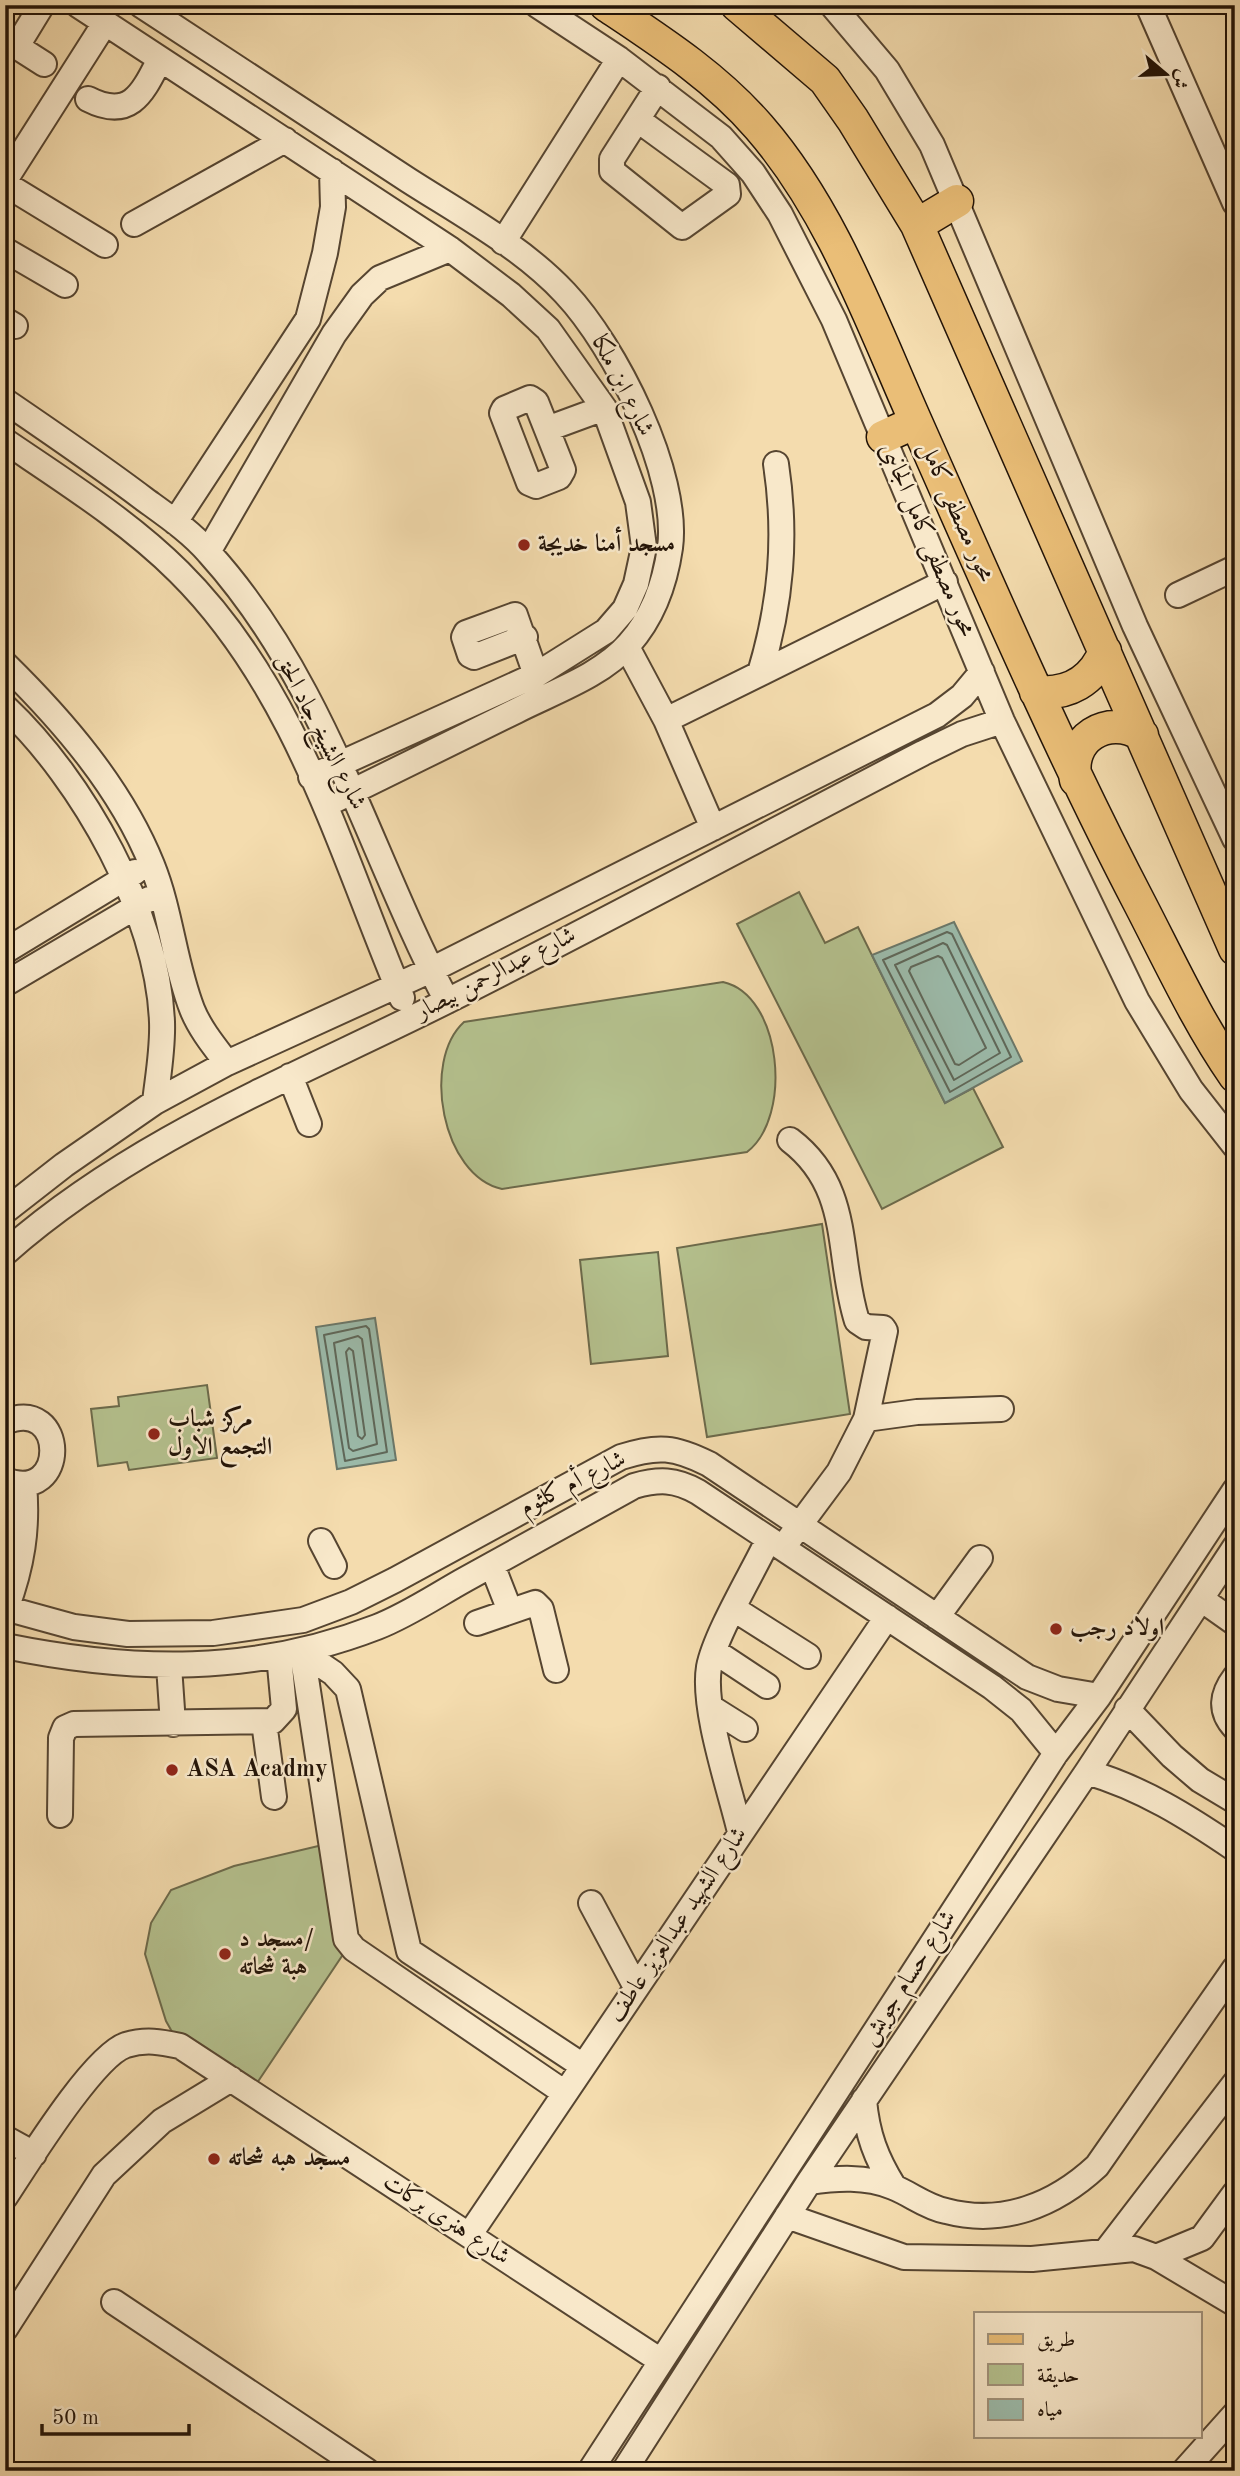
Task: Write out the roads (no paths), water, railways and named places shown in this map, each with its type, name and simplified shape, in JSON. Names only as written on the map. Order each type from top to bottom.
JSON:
[{"type":"main road","name":"محور مصطفى كامل","points":[[606,5],[663,43],[727,94],[785,160],[838,245],[1076,782],[1202,1023],[1235,1076]]},
{"type":"main road","points":[[737,5],[825,80],[853,120],[917,225],[1235,949]]},
{"type":"main road","points":[[917,225],[957,201]]},
{"type":"main road","points":[[883,436],[916,422]]},
{"type":"main road","points":[[1037,692],[1058,692],[1079,685],[1095,670],[1105,650]]},
{"type":"main road","points":[[1076,782],[1076,754],[1093,732],[1112,726],[1133,729],[1142,735]]},
{"type":"street","points":[[41,5],[11,43],[44,64]]},
{"type":"street","name":"شارع ابن ملكا","points":[[78,5],[450,249],[511,295],[548,329],[604,408],[638,502],[644,547],[636,584],[625,609],[606,631],[536,675],[311,777]]},
{"type":"street","name":"شارع ابن ملكا","points":[[141,5],[503,242],[565,292],[600,338],[629,389],[653,447],[667,499],[671,546],[662,587],[645,624],[627,646],[579,679],[325,805]]},
{"type":"street","name":"محور مصطفى كامل الجانبى","points":[[537,5],[619,59],[721,137],[753,173],[780,214],[834,320],[1002,721],[1137,1001],[1191,1090],[1235,1146]]},
{"type":"street","points":[[832,5],[887,70],[932,145],[1135,626],[1235,839]]},
{"type":"street","points":[[1148,5],[1235,203]]},
{"type":"street","points":[[105,23],[5,182],[105,245]]},
{"type":"street","points":[[88,99],[102,106],[118,108],[134,102],[160,59]]},
{"type":"street","points":[[503,242],[619,59]]},
{"type":"street","points":[[638,120],[727,186],[728,194],[686,226],[677,226],[611,169],[612,159],[658,87]]},
{"type":"street","points":[[134,224],[285,140]]},
{"type":"street","points":[[175,522],[308,319],[325,254],[333,206],[332,171]]},
{"type":"street","points":[[208,552],[334,334],[362,295],[380,278],[450,249]]},
{"type":"street","points":[[5,250],[65,285]]},
{"type":"street","name":"شارع الشيخ جاد الحق","points":[[5,401],[175,522],[208,552],[288,660],[353,792],[447,1001]]},
{"type":"street","points":[[547,429],[604,408]]},
{"type":"street","name":"شارع الشيخ جاد الحق","points":[[7,445],[94,504],[180,573],[262,677],[325,805],[411,1017]]},
{"type":"street","points":[[760,673],[772,632],[781,580],[782,506],[776,464]]},
{"type":"street","points":[[1178,595],[1235,568]]},
{"type":"street","points":[[666,720],[945,582]]},
{"type":"street","points":[[525,637],[536,675]]},
{"type":"street","points":[[627,646],[666,720],[713,828]]},
{"type":"street","points":[[565,658],[579,679]]},
{"type":"street","points":[[5,664],[52,710],[93,765],[151,863],[162,892],[192,1008],[227,1063]]},
{"type":"street","name":"شارع عبدالرحمن بيصار","points":[[5,1211],[64,1165],[155,1102],[227,1063],[431,970],[937,715],[962,696],[982,672]]},
{"type":"street","points":[[5,707],[30,730],[63,771],[93,817],[136,907],[159,991],[162,1022],[155,1102]]},
{"type":"street","name":"شارع عبدالرحمن بيصار","points":[[5,1253],[37,1225],[140,1153],[189,1125],[447,1001],[923,753],[962,734],[1002,721]]},
{"type":"street","points":[[5,951],[151,863]]},
{"type":"street","points":[[5,984],[162,892]]},
{"type":"street","points":[[290,1076],[309,1124]]},
{"type":"street","points":[[740,1832],[710,1707],[708,1679],[714,1651],[734,1609],[775,1545],[799,1524],[839,1472],[866,1419],[885,1331],[866,1327],[857,1321],[845,1250],[827,1183],[805,1151],[790,1140]]},
{"type":"street","points":[[866,1419],[917,1412],[1001,1409]]},
{"type":"street","points":[[6,1608],[24,1548],[27,1516],[15,1482],[33,1482],[47,1471],[52,1463],[53,1445],[50,1436],[38,1422],[7,1416]]},
{"type":"street","name":"شارع أم كلثوم","points":[[6,1608],[74,1627],[128,1634],[170,1635],[259,1628],[303,1620],[342,1583],[621,1457],[648,1448],[669,1449],[709,1464],[1027,1677],[1058,1689],[1099,1696]]},
{"type":"street","name":"شارع أم كلثوم","points":[[5,1646],[105,1664],[169,1666],[290,1654],[379,1626],[634,1486],[653,1480],[670,1480],[684,1484],[887,1617],[1021,1710],[1056,1753]]},
{"type":"street","name":"شارع حسام جويش","points":[[590,2471],[1056,1753],[1099,1696],[1235,1490]]},
{"type":"street","points":[[321,1541],[342,1583]]},
{"type":"street","name":"شارع حسام جويش","points":[[624,2471],[808,2182],[1087,1772],[1235,1547]]},
{"type":"street","points":[[937,1617],[979,1558]]},
{"type":"street","points":[[492,1565],[510,1611]]},
{"type":"street","points":[[1201,1599],[1235,1623]]},
{"type":"street","points":[[477,1623],[531,1604],[539,1605],[556,1670]]},
{"type":"street","points":[[734,1609],[808,1656]]},
{"type":"street","name":"شارع الشهيد عبدالعزيز عاطف","points":[[470,2234],[887,1617]]},
{"type":"street","points":[[714,1651],[767,1686]]},
{"type":"street","points":[[60,1815],[61,1738],[65,1728],[74,1724],[273,1721],[284,1709],[290,1654]]},
{"type":"street","points":[[290,1654],[333,1673],[348,1689],[410,1951],[583,2066]]},
{"type":"street","points":[[290,1654],[349,1944],[565,2093]]},
{"type":"street","points":[[169,1666],[173,1724]]},
{"type":"street","points":[[1232,1687],[1223,1701],[1225,1715],[1235,1728]]},
{"type":"street","points":[[710,1707],[745,1729]]},
{"type":"street","points":[[1126,1709],[1200,1780],[1235,1801]]},
{"type":"street","points":[[264,1722],[274,1797]]},
{"type":"street","points":[[1087,1772],[1113,1780],[1164,1803],[1235,1849]]},
{"type":"street","points":[[591,1903],[636,1987]]},
{"type":"street","points":[[808,2182],[837,2178],[866,2180],[894,2187],[918,2201],[972,2216],[999,2216],[1027,2210],[1053,2200],[1076,2185],[1097,2166],[1235,1968]]},
{"type":"street","points":[[913,1972],[939,1990]]},
{"type":"street","name":"شارع هنرى بركات","points":[[5,2197],[101,2062],[124,2046],[152,2040],[180,2046],[661,2361]]},
{"type":"street","points":[[5,2329],[104,2175],[162,2121],[231,2079]]},
{"type":"street","points":[[1106,2251],[1235,2083]]},
{"type":"street","points":[[864,2100],[867,2132],[877,2161],[894,2187]]},
{"type":"street","points":[[5,2138],[34,2154]]},
{"type":"street","points":[[1156,2257],[1202,2238],[1235,2193]]},
{"type":"street","points":[[787,2216],[904,2257],[1032,2259],[1134,2249],[1156,2257],[1235,2304]]},
{"type":"street","points":[[114,2302],[367,2471]]},
{"type":"street","points":[[1184,2471],[1235,2414]]},
{"type":"water","points":[[954,922],[1022,1061],[945,1103],[872,955]]},
{"type":"water","points":[[375,1318],[396,1460],[337,1469],[316,1327]]},
{"type":"place","name":"مسجد أمنا خديجة","points":[[524,545]]},
{"type":"place","name":"مركز شباب التجمع الاول","points":[[154,1434]]},
{"type":"place","name":"اولاد رجب","points":[[1056,1629]]},
{"type":"place","name":"ASA Acadmy","points":[[172,1770]]},
{"type":"place","name":"مسجد د/ هبة شحاته","points":[[225,1954]]},
{"type":"place","name":"مسجد هبه شحاته","points":[[214,2159]]}]
